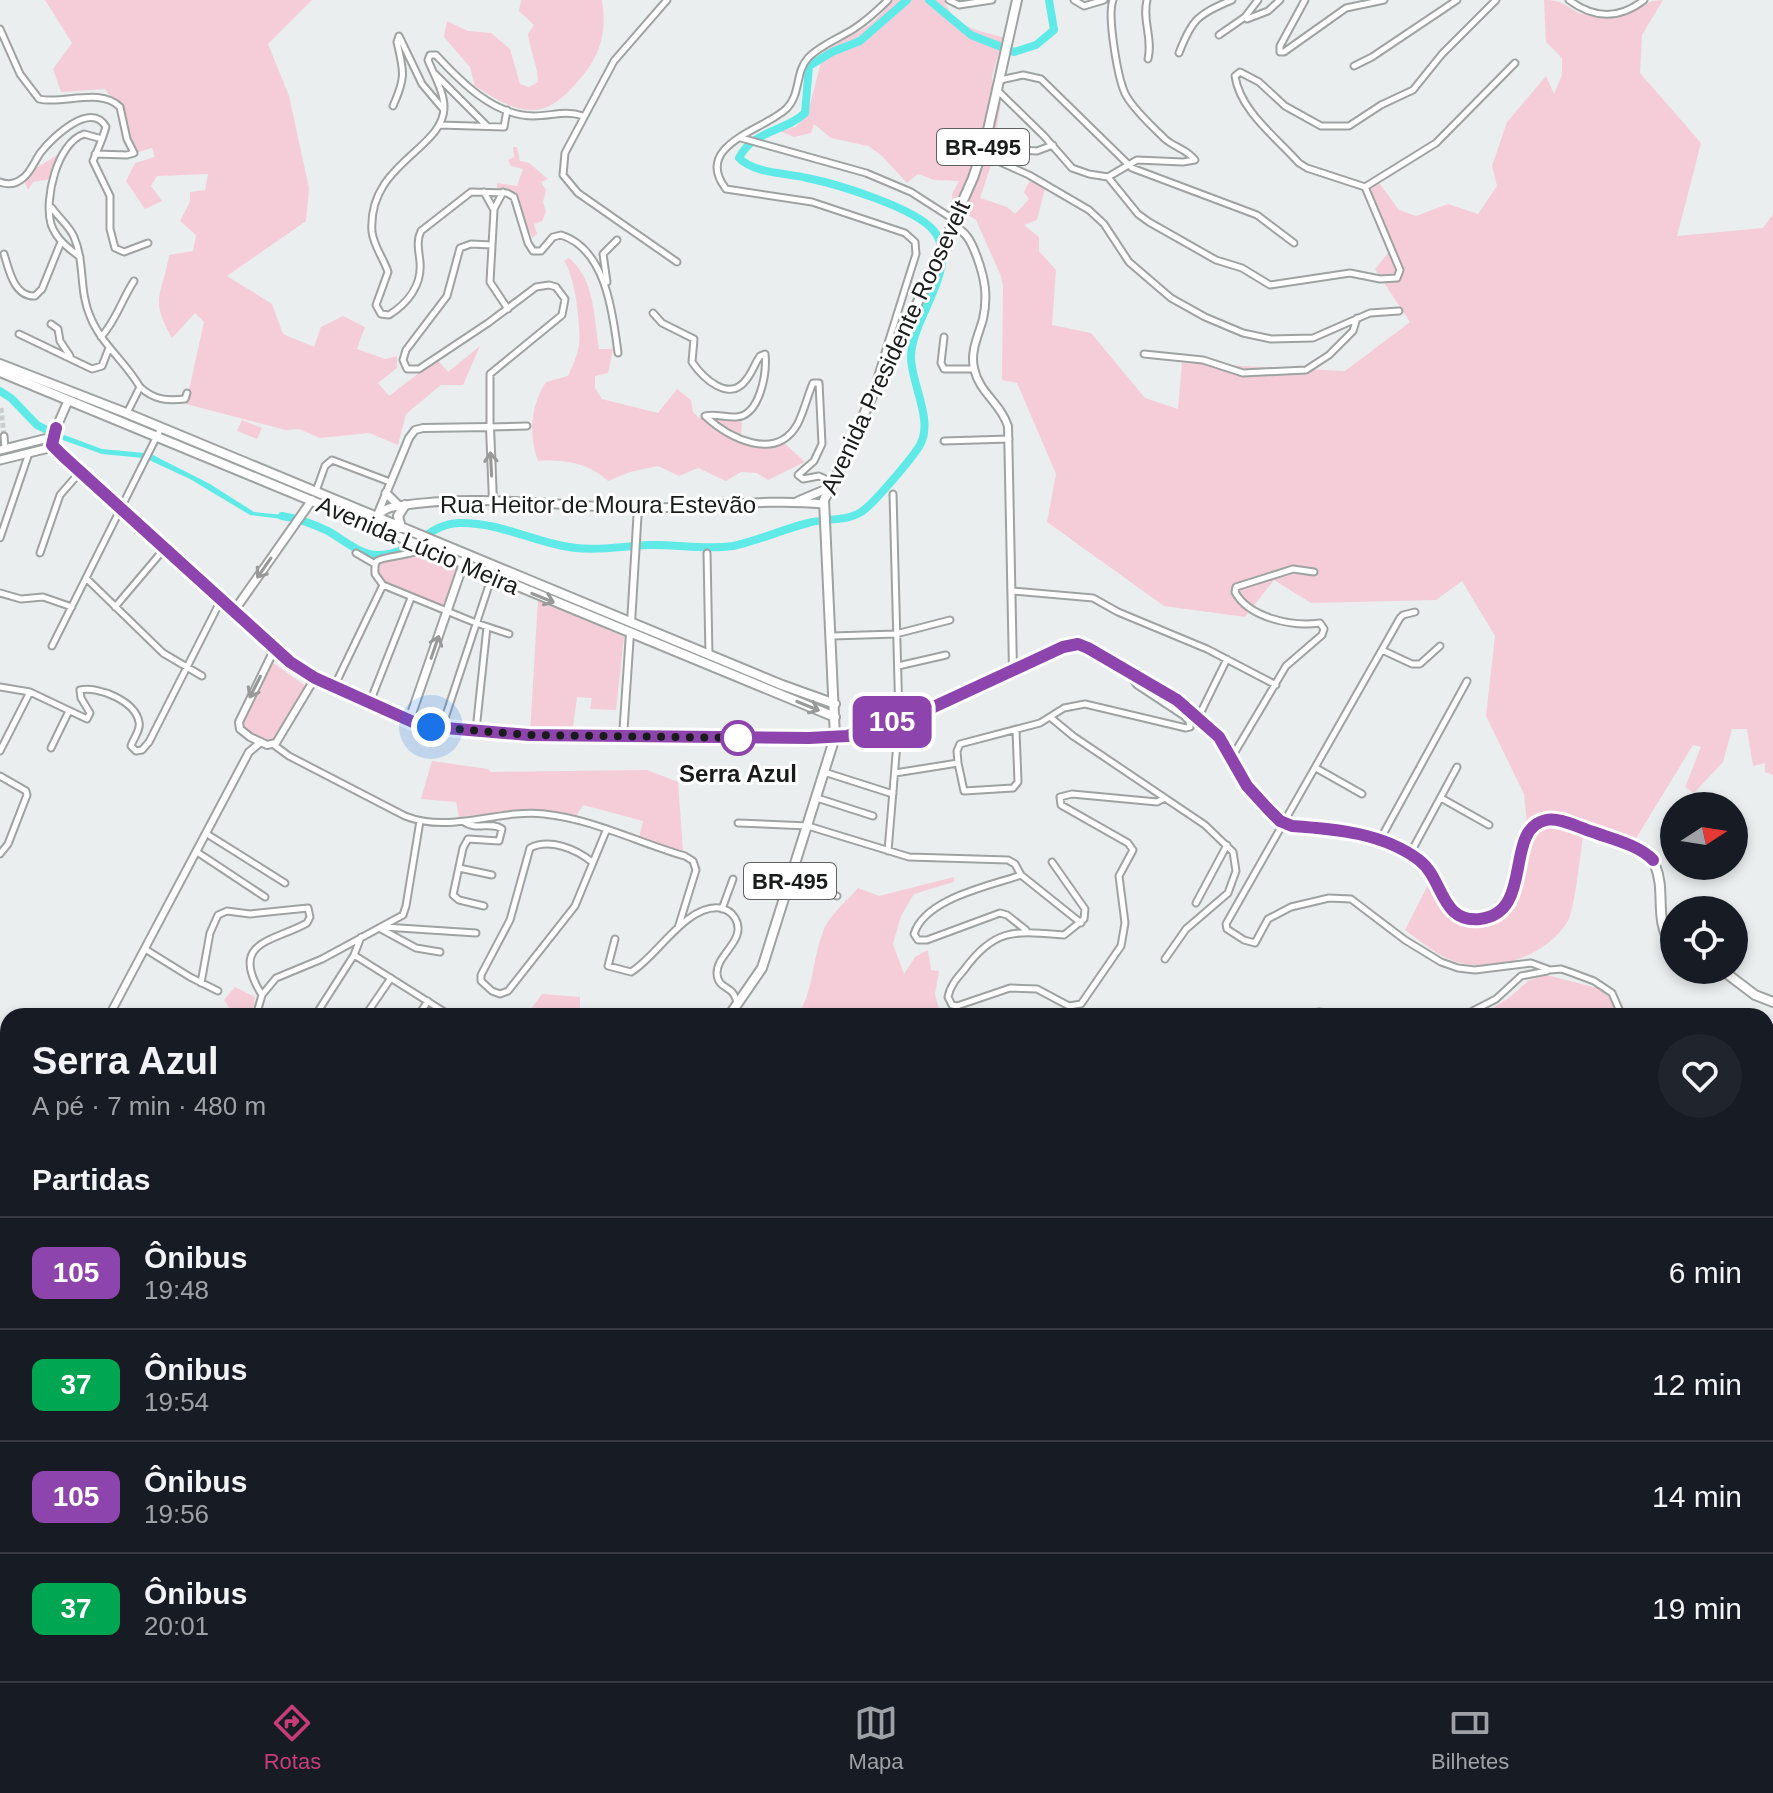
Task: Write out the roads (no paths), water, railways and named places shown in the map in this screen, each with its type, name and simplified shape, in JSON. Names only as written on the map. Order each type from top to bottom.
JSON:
[{"type":"main road","name":"Avenida Presidente Roosevelt","points":[[823,507],[876,387],[910,320],[980,159],[1017,0]]},
{"type":"main road","name":"Avenida Lúcio Meira","points":[[0,364],[126,413],[159,432]]},
{"type":"main road","name":"Avenida Lúcio Meira","points":[[0,372],[68,401],[159,432],[314,496],[377,516],[432,541],[492,576],[708,658],[835,717]]},
{"type":"main road","points":[[0,460],[29,453],[43,445],[53,434],[68,401]]},
{"type":"main road","points":[[53,434],[53,447]]},
{"type":"main road","points":[[2,450],[43,445],[53,447],[290,662],[315,678],[422,726],[623,737],[835,737],[927,710],[1063,647],[1078,644],[1177,700],[1198,718],[1219,737],[1247,786],[1285,823],[1381,839],[1410,854],[1429,871],[1449,909],[1463,918],[1479,919],[1499,912],[1511,897],[1524,841],[1539,823],[1547,820],[1569,824],[1645,853],[1653,860],[1657,874],[1660,911]]},
{"type":"main road","name":"Rua Heitor de Moura Estevão","points":[[796,502],[832,484]]},
{"type":"main road","points":[[386,493],[392,501],[403,505],[398,516],[402,528]]},
{"type":"main road","name":"Avenida Lúcio Meira","points":[[314,496],[372,527],[421,548],[532,580],[631,628]]},
{"type":"main road","points":[[234,611],[314,496]]},
{"type":"main road","name":"Rua Heitor de Moura Estevão","points":[[377,516],[403,505],[493,501],[638,508],[796,502],[823,507]]},
{"type":"main road","name":"BR-495","points":[[736,1008],[762,968],[835,737],[823,507]]},
{"type":"main road","points":[[372,527],[377,516]]},
{"type":"main road","points":[[409,721],[465,561]]},
{"type":"main road","name":"Avenida Lúcio Meira","points":[[781,690],[835,704]]},
{"type":"main road","points":[[1741,984],[1762,999],[1773,1002]]},
{"type":"street","points":[[667,0],[614,61],[565,153],[564,179],[578,193],[677,262]]},
{"type":"street","points":[[876,387],[880,364],[914,263],[915,242],[905,233],[836,209],[726,189],[719,175],[718,161],[723,150],[787,109],[798,89],[803,66],[810,56],[868,19],[888,0]]},
{"type":"street","points":[[949,0],[959,5],[992,0]]},
{"type":"street","points":[[1078,1],[1087,6],[1104,0]]},
{"type":"street","points":[[1108,177],[1127,164],[1146,158],[1183,162],[1195,160],[1190,153],[1169,142],[1128,100],[1113,37],[1110,9],[1113,0]]},
{"type":"street","points":[[1147,0],[1144,13],[1151,45],[1148,59]]},
{"type":"street","points":[[1179,53],[1195,19],[1203,12],[1232,0]]},
{"type":"street","points":[[1219,35],[1245,17],[1258,0]]},
{"type":"street","points":[[1245,17],[1248,19],[1268,11],[1280,0]]},
{"type":"street","points":[[1305,0],[1279,51],[1284,52],[1346,8],[1384,0]]},
{"type":"street","points":[[1354,66],[1457,0]]},
{"type":"street","points":[[1294,243],[1257,215],[1127,164],[1041,79],[1023,75],[998,85],[1077,172],[1108,177],[1138,214],[1216,260],[1242,268],[1273,286],[1350,273],[1380,279],[1397,278],[1400,270],[1365,187],[1299,163],[1257,118],[1239,91],[1235,76],[1244,73],[1285,106],[1321,126],[1349,126],[1381,105],[1413,90],[1442,54],[1496,0]]},
{"type":"street","points":[[1569,0],[1594,13],[1620,14],[1644,0]]},
{"type":"street","points":[[0,29],[20,74],[39,99],[96,98],[111,100],[120,107],[127,139],[134,153],[95,154]]},
{"type":"street","points":[[393,106],[403,73],[397,42],[399,36],[422,84],[444,110]]},
{"type":"street","points":[[583,116],[561,112],[529,115],[507,110],[467,85],[434,54],[428,58],[444,110],[440,125],[388,178],[378,194],[372,224],[373,237],[388,272],[376,305],[381,314],[393,313],[417,284],[421,231],[464,196],[483,191],[503,192],[514,197],[533,251],[541,251],[556,236],[565,236],[591,260],[608,291]]},
{"type":"street","points":[[1365,187],[1436,143],[1515,63]]},
{"type":"street","points":[[433,71],[488,127]]},
{"type":"street","points":[[440,125],[504,127],[507,110]]},
{"type":"street","points":[[0,182],[7,184],[23,179],[58,134],[82,119],[95,117],[102,120],[106,127],[95,154],[94,166],[110,196],[110,229],[115,248],[124,252],[148,243]]},
{"type":"street","points":[[80,257],[61,242],[51,222],[49,198],[52,181],[69,144],[84,134],[102,139]]},
{"type":"street","points":[[743,138],[832,162],[882,180],[920,197],[950,226],[968,235],[986,284],[983,316],[973,358],[974,369],[982,390],[1003,411],[1008,426],[1013,670]]},
{"type":"street","points":[[1053,145],[1037,151],[1004,149],[999,153],[1000,162],[1089,210],[1104,224],[1122,254],[1142,275],[1196,313],[1243,333],[1271,339],[1313,338],[1357,317],[1380,310],[1399,311]]},
{"type":"street","points":[[483,191],[494,210]]},
{"type":"street","points":[[503,192],[494,210],[490,282],[508,309]]},
{"type":"street","points":[[51,207],[73,235],[80,257],[87,308],[109,348],[128,367],[140,387],[154,397],[165,401],[185,399],[187,393]]},
{"type":"street","points":[[617,240],[603,254],[618,353]]},
{"type":"street","points":[[4,254],[19,290],[25,296],[35,296],[42,289],[61,242]]},
{"type":"street","points":[[492,245],[471,244],[460,248],[447,296],[404,354],[404,365],[410,371],[419,369],[531,290],[543,285],[556,287],[562,292],[566,304],[559,319],[490,374],[493,501]]},
{"type":"street","points":[[101,337],[114,321],[134,281]]},
{"type":"street","points":[[653,313],[662,323],[694,339],[692,362],[707,379],[722,389],[733,389],[743,384],[760,356],[765,354],[759,400],[750,412],[740,417],[705,416],[752,444],[770,445],[787,437],[797,425],[813,383],[819,383],[822,444],[814,461],[798,475],[803,479],[819,476],[832,484]]},
{"type":"street","points":[[1144,354],[1203,360],[1243,373],[1306,370],[1346,339],[1357,325],[1357,317]]},
{"type":"street","points":[[51,324],[58,329],[60,341],[70,357]]},
{"type":"street","points":[[19,334],[89,369],[103,364],[109,348]]},
{"type":"street","points":[[944,337],[942,366],[948,370],[974,369]]},
{"type":"street","points":[[126,413],[140,387]]},
{"type":"street","points":[[377,516],[411,433],[430,428],[527,426]]},
{"type":"street","points":[[52,646],[159,432]]},
{"type":"street","points":[[2,450],[4,436]]},
{"type":"street","points":[[944,441],[1009,439]]},
{"type":"street","points":[[0,538],[29,453]]},
{"type":"street","points":[[314,496],[325,466],[332,460],[390,482]]},
{"type":"street","points":[[40,553],[60,495],[81,471]]},
{"type":"street","points":[[888,851],[899,719],[893,494]]},
{"type":"street","points":[[623,737],[638,508]]},
{"type":"street","points":[[115,607],[165,547]]},
{"type":"street","points":[[421,548],[405,556],[379,560],[375,564],[375,574],[383,585],[509,634]]},
{"type":"street","points":[[356,553],[375,564]]},
{"type":"street","points":[[707,553],[708,658]]},
{"type":"street","points":[[1232,758],[1288,663],[1322,635],[1324,625],[1293,624],[1272,618],[1242,602],[1235,592],[1236,587],[1282,571],[1314,572]]},
{"type":"street","points":[[442,728],[492,576]]},
{"type":"street","points":[[86,578],[163,653],[202,676]]},
{"type":"street","points":[[334,687],[383,585]]},
{"type":"street","points":[[1012,591],[1093,598],[1227,659],[1276,685]]},
{"type":"street","points":[[0,593],[25,600],[43,597],[72,607]]},
{"type":"street","points":[[369,703],[411,598]]},
{"type":"street","points":[[0,688],[30,692],[84,719],[90,718],[90,713],[80,690],[103,690],[125,704],[139,720],[132,748],[140,751],[146,746],[221,600]]},
{"type":"street","points":[[1415,612],[1400,618],[1239,900],[1226,924],[1228,930],[1255,943],[1268,919],[1291,907],[1329,898],[1351,899],[1405,940],[1441,962],[1458,968],[1507,968],[1531,963],[1550,970]]},
{"type":"street","points":[[832,636],[896,634],[950,620]]},
{"type":"street","points":[[476,731],[487,627]]},
{"type":"street","points":[[1382,650],[1412,664],[1420,664],[1440,646]]},
{"type":"street","points":[[275,648],[240,719],[240,729],[250,737],[274,745],[289,756],[420,821],[467,821],[535,813],[566,817],[693,861],[695,874],[678,928]]},
{"type":"street","points":[[898,666],[946,655]]},
{"type":"street","points":[[1198,718],[1227,659]]},
{"type":"street","points":[[1016,730],[1018,782],[1013,788],[964,791],[958,763],[960,744],[1016,730],[1064,708],[1085,704],[1189,727],[1188,719],[1133,681],[1125,668]]},
{"type":"street","points":[[274,745],[315,678]]},
{"type":"street","points":[[1381,839],[1467,681]]},
{"type":"street","points":[[0,751],[30,692]]},
{"type":"street","points":[[51,748],[69,711]]},
{"type":"street","points":[[1050,717],[1205,825],[1227,845],[1236,864],[1228,893],[1186,929],[1165,959]]},
{"type":"street","points":[[249,752],[250,737]]},
{"type":"street","points":[[113,1008],[249,752],[261,742]]},
{"type":"street","points":[[895,773],[958,763]]},
{"type":"street","points":[[1410,854],[1457,767]]},
{"type":"street","points":[[1316,768],[1362,794]]},
{"type":"street","points":[[824,772],[893,794]]},
{"type":"street","points":[[0,776],[26,791],[26,800],[8,844],[0,854]]},
{"type":"street","points":[[1052,862],[1086,911],[1081,923],[1064,935],[1026,931],[997,938],[971,960],[948,993],[950,1003],[957,1006],[1010,988],[1037,989],[1069,1006],[1081,1004],[1118,952],[1125,930],[1119,876],[1133,850],[1128,843],[1061,805],[1060,797],[1072,794],[1157,802],[1165,798]]},
{"type":"street","points":[[817,798],[873,816]]},
{"type":"street","points":[[1441,798],[1489,825]]},
{"type":"street","points":[[258,1008],[262,995],[276,978],[322,959],[400,917],[407,902],[420,821]]},
{"type":"street","points":[[467,821],[471,827],[497,826],[502,833],[497,842],[466,841],[459,868],[453,895],[459,900],[484,906]]},
{"type":"street","points":[[738,823],[808,826],[916,857],[1008,860],[1015,864],[1021,875],[1081,923]]},
{"type":"street","points":[[592,862],[578,852],[561,846],[536,845],[528,850],[510,920],[481,978],[483,984],[496,994],[504,994],[512,987],[571,912],[606,831]]},
{"type":"street","points":[[207,834],[285,883]]},
{"type":"street","points":[[1196,903],[1227,845]]},
{"type":"street","points":[[197,852],[265,897]]},
{"type":"street","points":[[459,868],[492,875]]},
{"type":"street","points":[[1021,875],[942,905],[923,918],[914,934],[918,940],[927,940],[1000,913],[1026,931]]},
{"type":"street","points":[[722,909],[733,879]]},
{"type":"street","points":[[790,879],[837,896]]},
{"type":"street","points":[[1228,893],[1239,900]]},
{"type":"street","points":[[201,983],[210,933],[218,915],[227,911],[250,914],[308,908],[310,917],[307,923],[268,938],[254,952],[251,972],[262,995]]},
{"type":"street","points":[[615,939],[608,966],[631,972],[678,928],[708,910],[722,909],[733,915],[738,926],[735,941],[717,970],[721,985],[732,992],[739,1004]]},
{"type":"street","points":[[382,928],[476,933]]},
{"type":"street","points":[[382,928],[416,948],[440,952]]},
{"type":"street","points":[[320,1008],[354,955],[361,937]]},
{"type":"street","points":[[145,949],[218,991]]},
{"type":"street","points":[[354,955],[439,1008]]},
{"type":"street","points":[[1477,1008],[1496,999],[1521,976],[1561,969],[1585,977],[1612,993],[1619,1008]]},
{"type":"street","points":[[370,1008],[391,978]]},
{"type":"street","points":[[732,992],[748,992]]},
{"type":"street","points":[[423,1008],[428,1001]]},
{"type":"water","points":[[59,433],[102,449],[145,453],[143,458],[102,454],[57,438]]},
{"type":"water","points":[[151,454],[210,484],[254,512],[293,516],[290,520],[250,515],[190,479],[149,460]]},
{"type":"waterway","points":[[282,516],[317,526],[357,549],[376,555],[401,551],[438,529],[459,523],[490,526],[576,548],[733,546],[814,522],[849,517],[867,508],[910,460],[924,435],[923,413],[911,357],[913,342],[939,276],[941,245],[925,222],[894,206],[820,181],[762,170],[739,158],[752,142],[805,113],[809,66],[832,52],[860,41],[907,0]]},
{"type":"waterway","points":[[929,0],[971,35],[1014,52],[1036,45],[1054,30],[1049,0]]},
{"type":"waterway","points":[[0,391],[37,425],[59,436]]},
{"type":"tunnel","points":[[1,408],[4,436]]},
{"type":"place","name":"Serra Azul","points":[[738,738]]}]
